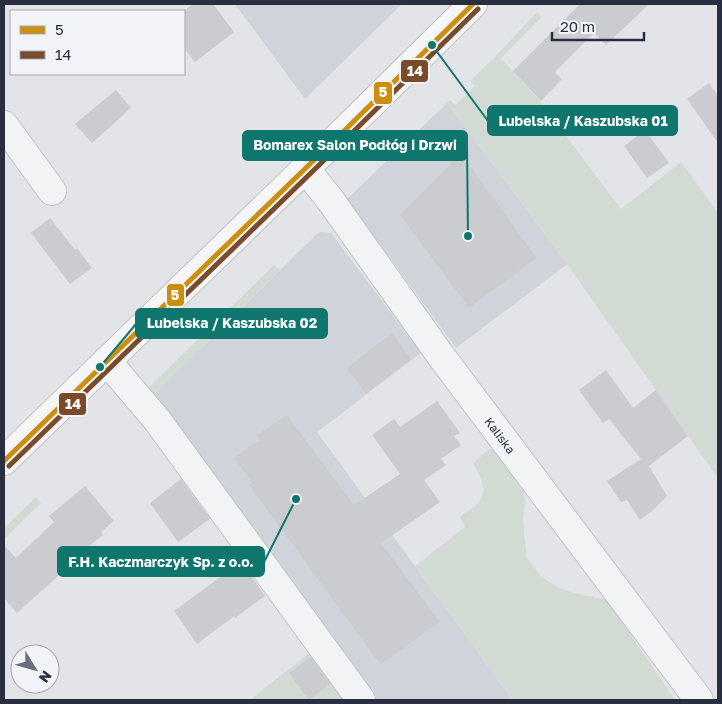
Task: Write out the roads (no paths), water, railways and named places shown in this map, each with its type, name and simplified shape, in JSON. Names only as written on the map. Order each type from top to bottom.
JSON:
[{"type":"main road","points":[[4,460],[473,4]]},
{"type":"street","points":[[4,125],[52,191]]},
{"type":"street","name":"Kaliska","points":[[306,168],[441,356],[699,700]]},
{"type":"street","points":[[107,361],[157,420],[360,700]]},
{"type":"place","name":"Lubelska / Kaszubska 01","points":[[432,45]]},
{"type":"place","name":"Bomarex Salon Podłóg i Drzwi","points":[[468,236]]},
{"type":"place","name":"Lubelska / Kaszubska 02","points":[[100,367]]},
{"type":"place","name":"F.H. Kaczmarczyk Sp. z o.o.","points":[[296,499]]}]
